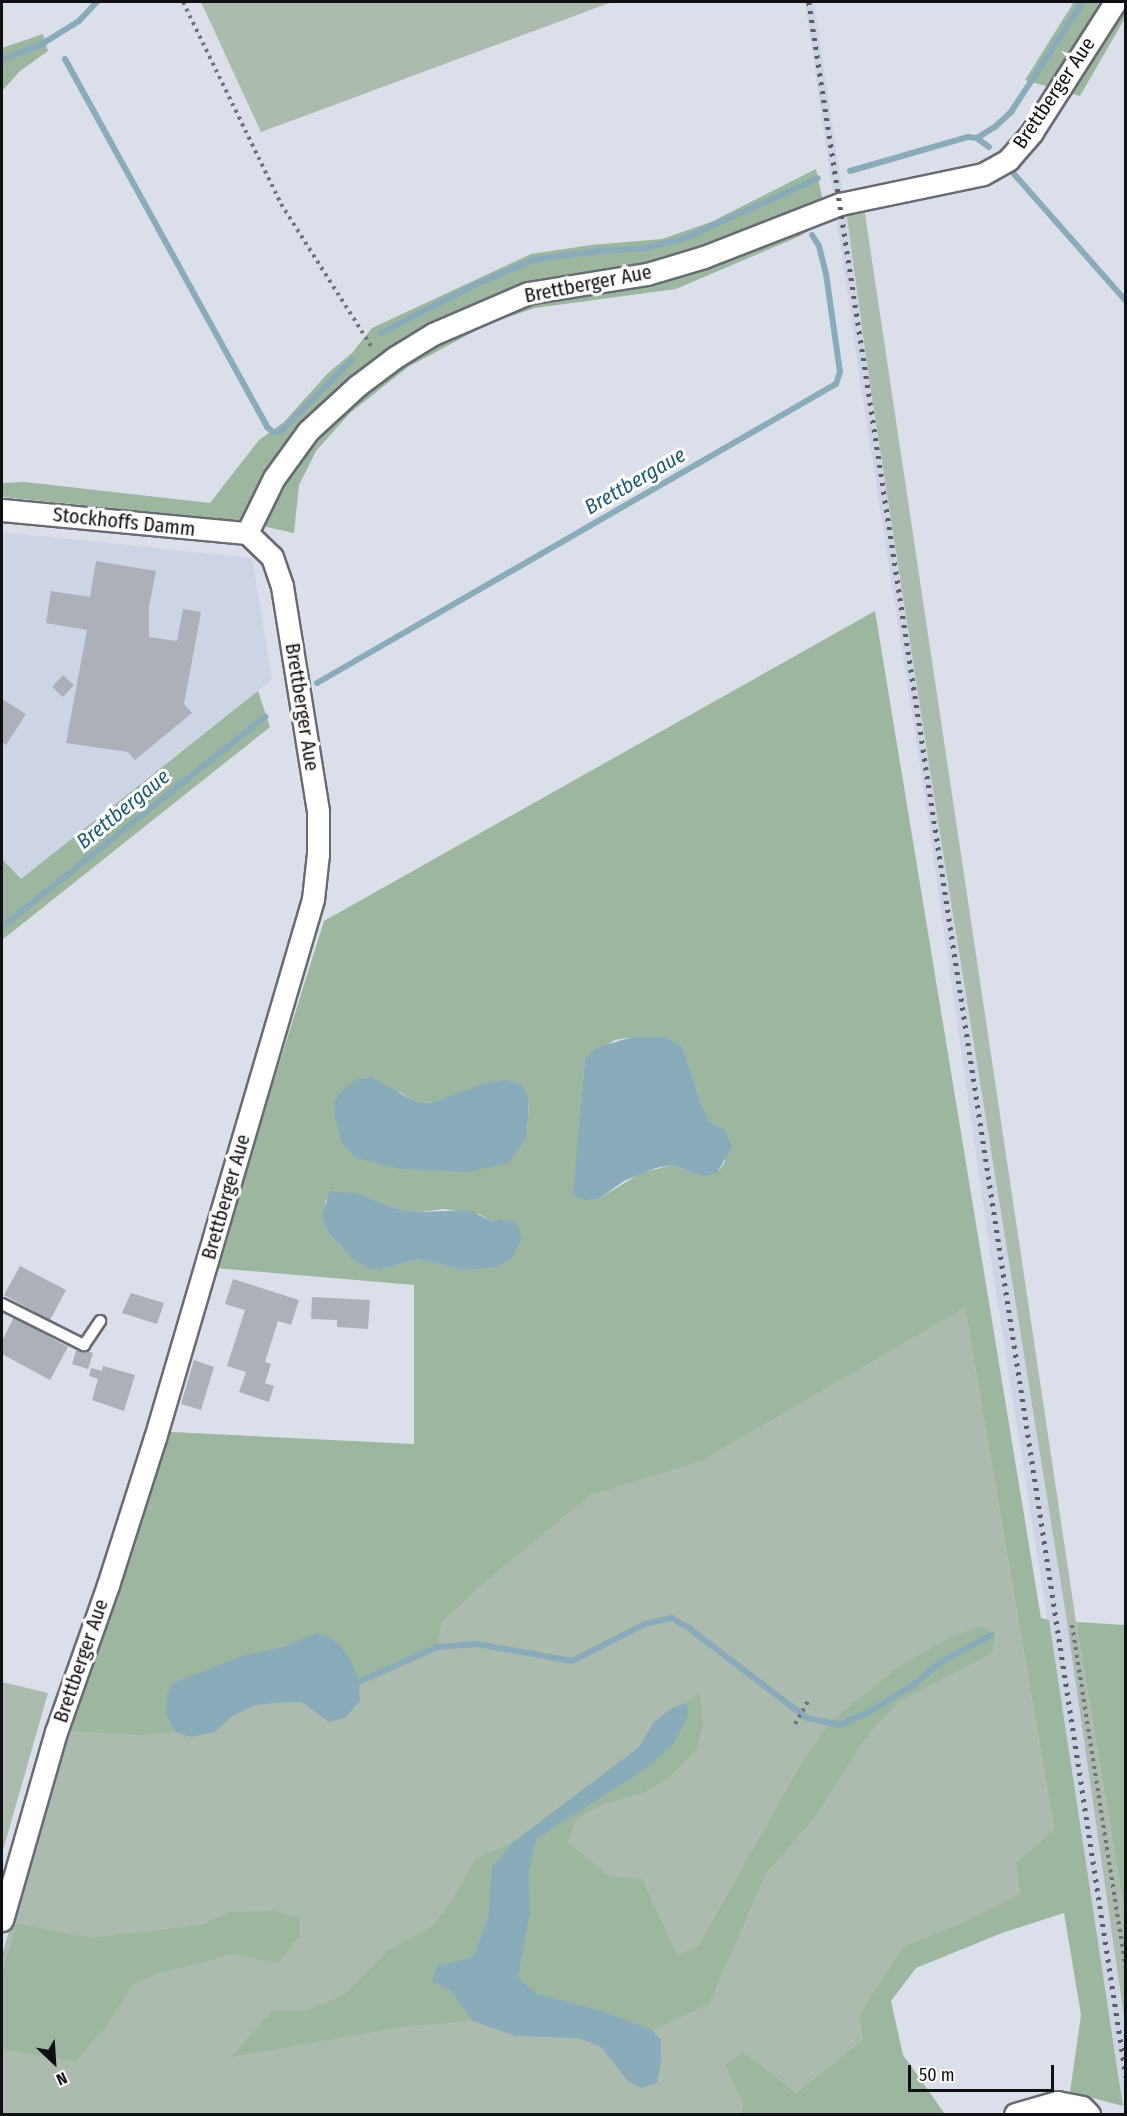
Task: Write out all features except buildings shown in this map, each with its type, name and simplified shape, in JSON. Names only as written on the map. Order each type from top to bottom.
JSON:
[{"type":"street","name":"Brettberger Aue","points":[[2,1920],[56,1732],[108,1585],[155,1438],[313,899],[318,854],[318,811],[282,586],[272,557],[247,533],[274,478],[308,431],[377,371],[433,334],[528,293],[647,274],[704,257],[840,204],[983,174],[1008,160],[1032,132],[1115,2]]},
{"type":"street","name":"Stockhoffs Damm","points":[[2,510],[247,533]]},
{"type":"street","points":[[1015,2115],[1057,2102],[1082,2107],[1089,2115]]},
{"type":"lane","points":[[2,1304],[84,1345],[100,1321]]},
{"type":"path","points":[[183,2],[281,204],[373,349],[377,371]]},
{"type":"path","points":[[1072,1625],[1125,1970]]},
{"type":"path","points":[[795,1724],[809,1700]]},
{"type":"shaded area","points":[[805,2],[814,2],[935,803],[1065,1609],[1125,2024],[1125,2114],[993,1273],[926,805],[859,373]]},
{"type":"shaded area","points":[[2,532],[252,558],[272,680],[21,879],[2,859]]},
{"type":"shaded area","points":[[632,1037],[666,1037],[683,1048],[702,1106],[711,1122],[725,1130],[732,1147],[717,1173],[704,1177],[672,1165],[656,1168],[624,1181],[600,1198],[585,1200],[573,1195],[585,1059],[596,1048]]},
{"type":"shaded area","points":[[373,1078],[414,1101],[430,1103],[486,1083],[508,1080],[522,1085],[529,1099],[527,1136],[509,1163],[469,1172],[400,1169],[356,1158],[342,1143],[336,1122],[334,1102],[342,1090],[357,1079]]},
{"type":"shaded area","points":[[330,1191],[359,1194],[398,1209],[420,1212],[469,1210],[491,1221],[500,1219],[516,1222],[522,1237],[513,1257],[497,1267],[463,1270],[419,1259],[382,1269],[368,1269],[351,1257],[328,1233],[323,1220],[323,1212]]},
{"type":"shaded area","points":[[317,1633],[330,1637],[341,1646],[353,1665],[359,1682],[360,1701],[345,1718],[329,1722],[302,1702],[284,1702],[255,1705],[231,1717],[215,1732],[191,1737],[176,1732],[166,1714],[167,1695],[173,1683],[245,1655],[280,1648]]},
{"type":"shaded area","points":[[687,1703],[688,1716],[673,1745],[644,1770],[536,1839],[529,1873],[530,1914],[518,1977],[537,1994],[599,2010],[652,2030],[661,2040],[661,2063],[657,2083],[641,2088],[628,2081],[600,2046],[578,2038],[515,2036],[473,2021],[450,1990],[432,1981],[437,1966],[473,1957],[488,1918],[492,1868],[512,1843],[639,1747],[654,1722],[672,1708]]},
{"type":"green space","points":[[201,2],[612,2],[261,132]]},
{"type":"green space","points":[[1074,2],[1125,2],[1125,18],[1080,96],[1025,80]]},
{"type":"green space","points":[[43,34],[48,51],[20,71],[2,91],[2,48]]},
{"type":"green space","points":[[816,169],[827,220],[800,236],[676,289],[535,308],[490,323],[408,367],[350,413],[316,451],[299,485],[294,533],[234,520],[2,497],[2,483],[25,482],[210,503],[259,440],[284,422],[328,373],[352,353],[372,328],[531,254],[591,245],[662,239],[711,222]]},
{"type":"green space","points":[[864,207],[1076,1622],[1125,1916],[1125,2024],[1065,1609],[868,371],[846,210]]},
{"type":"green space","points":[[875,611],[1041,1618],[1049,1620],[1123,2106],[1070,2092],[1081,2015],[1064,1913],[1002,1933],[916,1968],[891,2001],[903,2055],[945,2114],[741,2114],[743,2105],[725,2065],[742,2053],[761,2064],[796,2093],[863,2039],[858,2016],[903,1946],[959,1924],[1020,1894],[1016,1862],[1054,1829],[965,1308],[704,1460],[590,1495],[481,1585],[441,1623],[437,1647],[359,1682],[353,1665],[317,1634],[280,1648],[245,1655],[173,1683],[166,1714],[176,1732],[139,1735],[69,1731],[170,1432],[414,1444],[414,1285],[215,1268],[324,921]],"holes":[[[654,1037],[683,1048],[702,1106],[711,1122],[725,1130],[725,1162],[717,1173],[704,1177],[672,1165],[641,1173],[600,1198],[574,1195],[585,1059],[615,1040]],[[398,1091],[414,1101],[430,1103],[444,1098],[529,1099],[527,1136],[469,1172]],[[359,1194],[398,1209],[420,1212],[444,1209],[479,1214],[491,1221],[500,1219],[463,1270],[419,1259],[382,1269],[368,1269],[328,1233],[323,1220],[326,1200]]]},
{"type":"green space","points":[[258,691],[270,727],[2,940],[2,859],[21,879]]},
{"type":"green space","points":[[965,1308],[1054,1829],[1016,1862],[1021,1894],[959,1924],[903,1946],[858,2016],[863,2039],[796,2093],[761,2064],[726,2066],[743,2105],[741,2114],[2,2114],[2,1955],[69,1731],[170,1432],[704,1460]]},
{"type":"green space","points":[[1076,1622],[1125,1625],[1125,1916]]},
{"type":"green space","points":[[980,1626],[995,1633],[992,1653],[900,1701],[868,1734],[816,1815],[765,1875],[709,2004],[652,2030],[599,2010],[537,1994],[518,1977],[530,1914],[529,1873],[536,1839],[644,1770],[673,1745],[687,1716],[687,1703],[700,1692],[703,1725],[696,1750],[669,1778],[642,1793],[606,1803],[576,1819],[568,1843],[609,1876],[642,1879],[677,1955],[698,1947],[800,1766],[831,1721],[901,1665],[951,1637]]},
{"type":"green space","points":[[2,1682],[48,1693],[2,1854]]},
{"type":"green space","points":[[512,1843],[492,1868],[488,1918],[473,1957],[437,1966],[432,1981],[450,1990],[473,2021],[407,2026],[231,2057],[272,2011],[308,2010],[342,1996],[387,1951],[433,1926],[454,1897],[475,1859]]},
{"type":"green space","points":[[274,1911],[300,1918],[299,1936],[279,1963],[232,1954],[156,1974],[132,1985],[107,2025],[75,2062],[2,2049],[2,1973],[17,1924],[91,1938],[201,1925],[230,1912]]},
{"type":"waterway","points":[[2,60],[42,44],[79,21],[97,2]]},
{"type":"waterway","points":[[850,171],[968,137],[977,138],[996,126],[1011,112],[1083,2]]},
{"type":"waterway","points":[[65,59],[267,427],[273,432],[280,432],[352,360]]},
{"type":"waterway","name":"Brettbergaue","points":[[977,138],[989,147]]},
{"type":"waterway","name":"Brettbergaue","points":[[1014,174],[1126,301]]},
{"type":"waterway","points":[[381,333],[468,288],[532,260],[599,251],[645,248],[681,240],[818,178]]},
{"type":"waterway","name":"Brettbergaue","points":[[317,683],[836,384],[840,372],[826,274],[819,246],[812,235]]},
{"type":"waterway","name":"Brettbergaue","points":[[2,927],[265,717]]},
{"type":"waterway","points":[[359,1682],[437,1647],[477,1644],[572,1661],[645,1624],[672,1618],[690,1629],[807,1718],[839,1725],[871,1711],[913,1685],[939,1663],[991,1635]]},
{"type":"railway","points":[[809,2],[1126,2077]]}]
